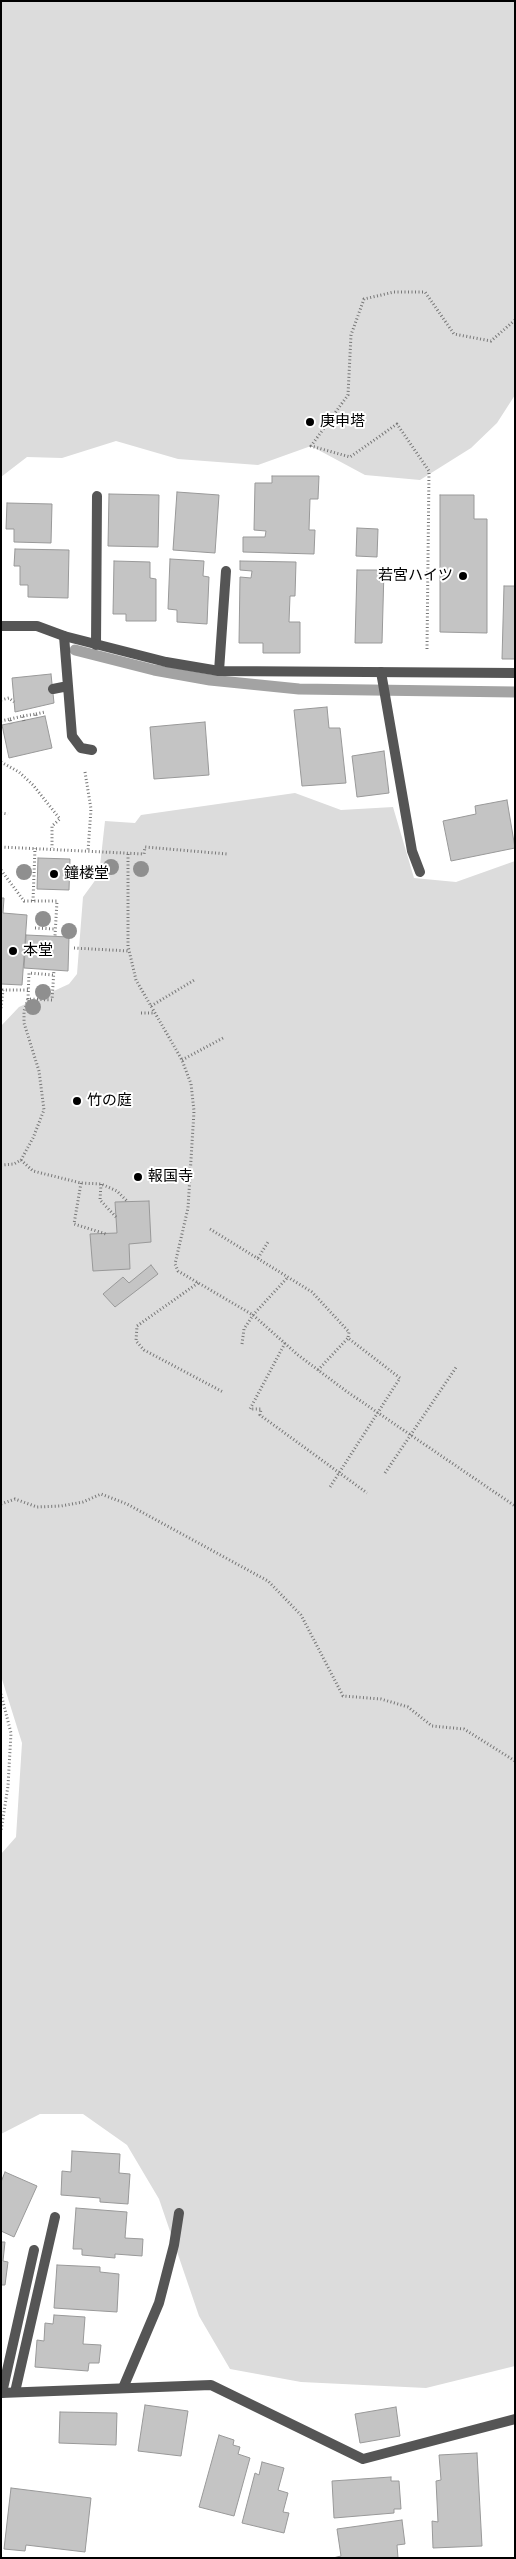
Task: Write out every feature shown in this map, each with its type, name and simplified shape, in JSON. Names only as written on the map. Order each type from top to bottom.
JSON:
[{"type":"street","points":[[96,645],[98,496]]},
{"type":"street","points":[[219,672],[226,571]]},
{"type":"street","points":[[1,626],[37,626],[96,645],[166,662],[219,672],[515,673]]},
{"type":"street","points":[[64,636],[72,736],[81,748],[92,750]]},
{"type":"street","points":[[381,672],[412,852],[420,872]]},
{"type":"street","points":[[54,689],[68,686]]},
{"type":"street","points":[[123,2388],[159,2303],[174,2245],[179,2213]]},
{"type":"street","points":[[15,2392],[54,2217]]},
{"type":"street","points":[[34,2250],[1,2393],[211,2385],[363,2459],[515,2419]]},
{"type":"path","points":[[427,673],[428,471],[397,424],[350,457],[311,446],[348,395],[351,335],[364,299],[394,292],[425,292],[454,334],[491,341],[515,320]]},
{"type":"path","points":[[1,700],[9,698],[14,702]]},
{"type":"path","points":[[1,721],[24,718],[36,714],[36,718]]},
{"type":"path","points":[[10,719],[11,724]]},
{"type":"path","points":[[81,748],[91,808],[88,851]]},
{"type":"path","points":[[1,762],[19,772],[33,785],[60,818],[52,826],[52,848]]},
{"type":"path","points":[[1,813],[8,814]]},
{"type":"path","points":[[1,847],[52,848],[128,854],[144,854],[145,847],[227,854]]},
{"type":"path","points":[[33,901],[35,848]]},
{"type":"path","points":[[128,854],[129,952],[136,980],[182,1060],[191,1084],[194,1111],[188,1208],[175,1264],[178,1271],[253,1315],[318,1370],[515,1506]]},
{"type":"path","points":[[1,870],[24,901],[57,901],[55,936]]},
{"type":"path","points":[[34,928],[56,929]]},
{"type":"path","points":[[74,948],[129,952]]},
{"type":"path","points":[[28,999],[52,1000],[54,970]]},
{"type":"path","points":[[1,1165],[14,1164],[21,1160],[33,1138],[44,1110],[40,1071],[24,1023],[24,1011],[28,999],[30,973],[53,975]]},
{"type":"path","points":[[151,1006],[196,979]]},
{"type":"path","points":[[1,1008],[3,990],[28,990]]},
{"type":"path","points":[[141,1013],[156,1014]]},
{"type":"path","points":[[182,1060],[224,1038]]},
{"type":"path","points":[[21,1160],[33,1171],[81,1183],[101,1184],[117,1191],[128,1202]]},
{"type":"path","points":[[81,1183],[74,1224],[106,1234]]},
{"type":"path","points":[[101,1184],[100,1200],[116,1217]]},
{"type":"path","points":[[210,1229],[312,1292],[349,1332],[348,1338],[318,1370]]},
{"type":"path","points":[[258,1258],[268,1242]]},
{"type":"path","points":[[242,1344],[244,1329],[253,1315],[288,1277]]},
{"type":"path","points":[[198,1283],[137,1326],[136,1341],[144,1350],[224,1392]]},
{"type":"path","points":[[330,1487],[400,1378],[348,1338]]},
{"type":"path","points":[[285,1343],[250,1409],[261,1409],[260,1415],[367,1494]]},
{"type":"path","points":[[385,1473],[457,1366]]},
{"type":"path","points":[[1,1504],[15,1499],[37,1507],[61,1506],[83,1502],[101,1494],[127,1504],[268,1580],[301,1616],[343,1696],[381,1699],[408,1707],[432,1726],[464,1729],[515,1761]]},
{"type":"path","points":[[1,1694],[11,1733],[4,1828],[1,1831]]},
{"type":"shaded area","points":[[1,1],[515,1],[515,395],[497,423],[471,448],[420,480],[365,475],[311,446],[258,465],[178,459],[116,441],[62,458],[27,457],[1,477]]},
{"type":"shaded area","points":[[295,793],[341,810],[393,807],[414,878],[456,882],[515,861],[515,2366],[426,2388],[301,2382],[230,2369],[199,2316],[159,2199],[127,2145],[83,2114],[40,2114],[1,2134],[1,1854],[16,1837],[22,1743],[1,1676],[1,1026],[19,1007],[69,984],[77,974],[83,897],[99,875],[105,821],[135,823],[141,815]]},
{"type":"building","points":[[272,476],[319,476],[318,499],[310,499],[309,530],[315,530],[314,554],[243,552],[243,537],[265,537],[266,531],[254,530],[255,483],[272,483]]},
{"type":"building","points":[[177,492],[219,495],[215,553],[173,550]]},
{"type":"building","points":[[109,494],[159,495],[158,547],[108,546]]},
{"type":"building","name":"若宮ハイツ","points":[[440,495],[474,495],[474,519],[487,519],[487,633],[440,632]]},
{"type":"building","points":[[7,503],[52,504],[51,543],[14,542],[14,529],[6,529]]},
{"type":"building","points":[[357,528],[378,529],[377,557],[356,556]]},
{"type":"building","points":[[15,549],[69,550],[68,598],[28,597],[28,585],[20,585],[20,566],[14,566]]},
{"type":"building","points":[[170,559],[204,561],[203,576],[209,577],[207,624],[177,622],[177,610],[168,609]]},
{"type":"building","points":[[114,561],[150,562],[150,578],[156,579],[156,621],[126,621],[126,614],[113,614]]},
{"type":"building","points":[[240,561],[296,562],[295,596],[290,596],[289,622],[300,622],[300,653],[263,653],[263,643],[239,643],[240,577],[251,578],[252,571],[240,570]]},
{"type":"building","points":[[357,570],[384,570],[382,643],[355,643]]},
{"type":"building","points":[[504,586],[515,586],[515,659],[502,659]]},
{"type":"building","points":[[51,674],[54,703],[15,712],[12,678]]},
{"type":"building","points":[[327,707],[329,728],[340,728],[346,783],[302,786],[294,710]]},
{"type":"building","points":[[45,716],[52,748],[9,758],[2,725]]},
{"type":"building","points":[[205,722],[209,775],[154,779],[150,727]]},
{"type":"building","points":[[384,751],[389,793],[357,797],[352,756]]},
{"type":"building","points":[[507,800],[515,848],[451,861],[443,821],[476,814],[475,806]]},
{"type":"building","name":"鐘楼堂","points":[[38,858],[70,859],[69,890],[37,889]]},
{"type":"building","name":"本堂","points":[[1,898],[4,898],[3,913],[27,915],[22,985],[1,984]]},
{"type":"building","points":[[26,935],[69,937],[68,971],[24,968]]},
{"type":"building","points":[[149,1201],[151,1242],[129,1244],[130,1269],[93,1271],[90,1234],[117,1233],[115,1202]]},
{"type":"building","points":[[151,1265],[158,1274],[115,1307],[103,1294],[123,1277],[129,1283]]},
{"type":"building","points":[[72,2151],[120,2154],[119,2173],[130,2174],[128,2204],[100,2202],[100,2198],[61,2195],[62,2171],[71,2172]]},
{"type":"building","points":[[5,2172],[37,2186],[14,2237],[1,2231],[1,2182]]},
{"type":"building","points":[[76,2208],[127,2212],[125,2238],[143,2239],[142,2256],[115,2254],[115,2258],[82,2255],[82,2249],[73,2249]]},
{"type":"building","points":[[1,2242],[5,2242],[3,2261],[8,2262],[5,2285],[1,2285]]},
{"type":"building","points":[[57,2265],[100,2267],[100,2272],[119,2274],[117,2312],[54,2308]]},
{"type":"building","points":[[54,2315],[85,2317],[83,2344],[101,2345],[99,2363],[89,2363],[88,2371],[35,2367],[37,2340],[44,2341],[45,2323],[53,2324]]},
{"type":"building","points":[[145,2405],[188,2411],[181,2456],[138,2451]]},
{"type":"building","points":[[396,2407],[400,2436],[360,2443],[355,2414]]},
{"type":"building","points":[[60,2412],[117,2413],[116,2445],[59,2443]]},
{"type":"building","points":[[219,2435],[234,2440],[233,2445],[240,2447],[238,2454],[250,2458],[234,2516],[199,2507]]},
{"type":"building","points":[[477,2453],[482,2546],[433,2548],[432,2521],[438,2522],[436,2481],[441,2480],[439,2455]]},
{"type":"building","points":[[262,2462],[284,2468],[278,2490],[288,2493],[283,2512],[289,2513],[284,2533],[242,2523],[255,2473],[259,2475]]},
{"type":"building","points":[[391,2477],[391,2481],[399,2481],[401,2509],[394,2509],[394,2513],[334,2518],[332,2481]]},
{"type":"building","points":[[11,2488],[91,2498],[85,2552],[26,2545],[25,2551],[4,2549]]},
{"type":"building","points":[[402,2520],[405,2544],[397,2545],[398,2558],[333,2558],[341,2556],[337,2529]]},
{"type":"waterway","points":[[75,650],[154,670],[210,680],[299,689],[515,692]]},
{"type":"place","name":"庚申塔","points":[[310,422]]},
{"type":"place","name":"若宮ハイツ","points":[[463,576]]},
{"type":"place","name":"鐘楼堂","points":[[54,874]]},
{"type":"place","name":"本堂","points":[[13,951]]},
{"type":"place","name":"竹の庭","points":[[77,1101]]},
{"type":"place","name":"報国寺","points":[[138,1177]]}]
